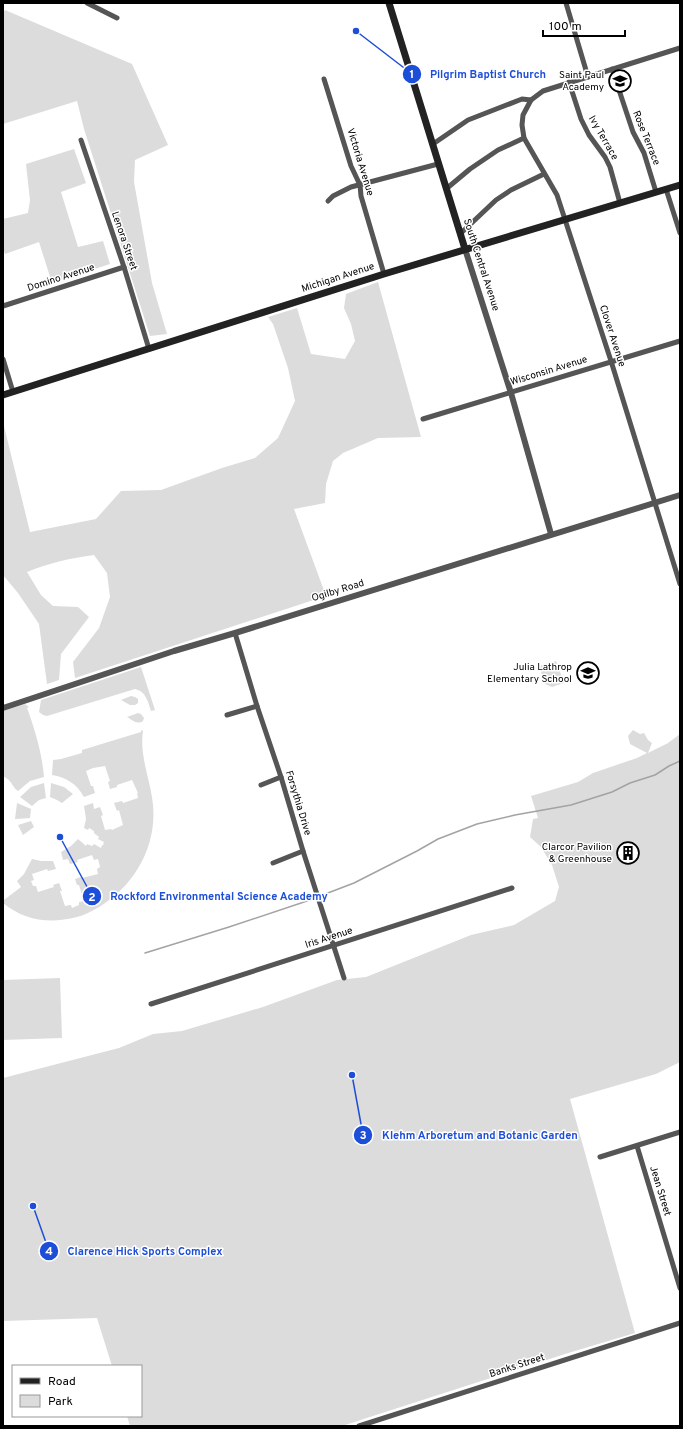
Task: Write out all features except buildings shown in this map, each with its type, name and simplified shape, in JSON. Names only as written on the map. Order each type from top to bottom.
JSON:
[{"type":"main road","name":"South Central Avenue","points":[[389,3],[465,249]]},
{"type":"main road","name":"Michigan Avenue","points":[[3,395],[384,274],[680,185]]},
{"type":"street","points":[[87,3],[117,18]]},
{"type":"street","points":[[566,3],[588,77]]},
{"type":"street","points":[[433,144],[468,120],[522,99],[531,100],[542,91],[680,48]]},
{"type":"street","name":"Rose Terrace","points":[[612,69],[632,132],[644,153],[656,192]]},
{"type":"street","name":"Victoria Avenue","points":[[324,79],[351,166],[360,185],[361,196],[384,274]]},
{"type":"street","name":"Ivy Terrace","points":[[569,82],[581,119],[589,135],[605,157],[610,167],[620,203]]},
{"type":"street","name":"Clover Avenue","points":[[531,100],[523,115],[522,125],[524,138],[557,195],[611,361],[680,584]]},
{"type":"street","points":[[446,189],[470,169],[498,150],[524,138]]},
{"type":"street","name":"Lenora Street","points":[[81,140],[124,267],[149,349]]},
{"type":"street","points":[[328,200],[350,187],[438,164]]},
{"type":"street","points":[[460,234],[496,200],[511,190],[544,174]]},
{"type":"street","points":[[666,189],[680,232]]},
{"type":"street","name":"South Central Avenue","points":[[465,249],[510,393],[551,534]]},
{"type":"street","name":"Domino Avenue","points":[[3,306],[124,267]]},
{"type":"street","name":"Wisconsin Avenue","points":[[424,420],[611,361],[680,341]]},
{"type":"street","points":[[3,359],[13,392]]},
{"type":"street","name":"Ogilby Road","points":[[3,708],[174,651],[680,495]]},
{"type":"street","name":"Forsythia Drive","points":[[235,633],[344,978]]},
{"type":"street","points":[[226,715],[257,706]]},
{"type":"street","points":[[261,785],[281,777]]},
{"type":"street","points":[[273,863],[303,851]]},
{"type":"street","name":"Iris Avenue","points":[[151,1004],[512,888]]},
{"type":"street","points":[[600,1157],[680,1132]]},
{"type":"street","name":"Jean Street","points":[[637,1146],[680,1288]]},
{"type":"street","name":"Banks Street","points":[[359,1426],[680,1323]]},
{"type":"green space","points":[[5,10],[132,64],[168,145],[135,160],[134,182],[152,283],[167,334],[150,336],[84,129],[77,101],[3,124],[3,13]]},
{"type":"green space","points":[[74,149],[86,183],[61,192],[78,247],[103,241],[110,264],[52,283],[39,242],[5,254],[3,248],[3,219],[28,213],[30,200],[26,164]]},
{"type":"green space","points":[[378,282],[421,437],[378,438],[343,453],[333,461],[326,484],[325,503],[294,509],[326,596],[75,678],[73,662],[99,628],[110,597],[107,573],[94,555],[68,559],[44,566],[27,572],[41,595],[53,606],[78,607],[89,617],[61,654],[59,680],[47,684],[39,624],[18,593],[3,575],[3,422],[30,532],[96,519],[121,491],[161,490],[255,458],[278,438],[295,401],[288,368],[273,324],[268,317],[297,308],[311,354],[345,359],[355,341],[351,324],[344,308],[346,294]]},
{"type":"green space","points":[[556,661],[564,683],[552,687],[545,684],[539,666]]},
{"type":"green space","points":[[141,667],[155,710],[151,711],[144,694],[135,689],[47,716],[39,712],[41,700]]},
{"type":"green space","points":[[131,696],[138,699],[138,703],[135,705],[130,705],[121,700]]},
{"type":"green space","points":[[25,704],[29,707],[27,708],[38,742],[44,777],[30,781],[18,791],[9,780],[3,776],[3,711]]},
{"type":"green space","points":[[138,713],[144,718],[141,722],[135,722],[127,717]]},
{"type":"green space","points":[[141,730],[143,731],[142,740],[144,759],[152,796],[153,821],[147,850],[133,877],[112,898],[99,907],[83,915],[67,919],[48,920],[29,917],[20,914],[3,903],[3,899],[4,900],[21,887],[17,881],[24,874],[32,859],[53,861],[56,869],[48,871],[47,869],[32,874],[34,880],[31,881],[33,886],[36,886],[38,892],[54,887],[53,885],[59,883],[65,906],[71,905],[72,908],[79,905],[79,902],[84,901],[79,885],[77,885],[75,879],[98,874],[97,869],[100,867],[98,859],[94,860],[92,855],[70,864],[68,859],[63,860],[61,852],[71,846],[78,839],[86,846],[87,844],[92,846],[94,844],[101,848],[102,845],[104,845],[104,842],[98,839],[99,837],[94,833],[94,831],[89,828],[88,830],[84,828],[86,819],[84,806],[93,803],[94,809],[100,807],[103,815],[101,816],[105,830],[112,830],[123,825],[119,810],[117,811],[114,803],[122,801],[123,803],[138,798],[138,793],[132,780],[110,789],[108,782],[110,781],[105,766],[86,771],[95,793],[84,797],[78,788],[71,782],[62,777],[52,775],[53,760],[82,753],[82,750],[141,732]]},
{"type":"green space","points":[[633,730],[640,734],[644,733],[648,740],[652,743],[648,753],[668,743],[680,734],[680,1062],[656,1074],[570,1099],[635,1333],[342,1426],[130,1426],[127,1417],[142,1417],[142,1365],[112,1365],[97,1318],[3,1321],[3,1078],[119,1048],[153,1034],[182,1031],[263,1007],[337,980],[366,977],[471,935],[514,925],[555,901],[559,887],[552,865],[541,847],[530,837],[533,819],[538,818],[531,796],[578,782],[593,773],[637,758],[647,753],[630,744],[628,736]]},
{"type":"green space","points":[[44,783],[46,798],[39,800],[32,806],[20,797],[31,787]]},
{"type":"green space","points":[[51,783],[64,787],[73,794],[62,803],[50,797]]},
{"type":"green space","points":[[17,803],[31,809],[30,818],[15,819]]},
{"type":"green space","points":[[31,821],[34,827],[23,835],[18,825]]},
{"type":"green space","points":[[60,978],[62,1038],[3,1040],[3,980]]},
{"type":"waterway","points":[[320,896],[354,883],[438,839],[477,824],[515,815],[571,805],[612,792],[630,783],[655,775],[680,761]]},
{"type":"waterway","points":[[145,953],[316,898]]},
{"type":"place","name":"Pilgrim Baptist Church","points":[[356,31]]},
{"type":"place","name":"Saint Paul Academy","points":[[620,81]]},
{"type":"place","name":"Julia Lathrop Elementary School","points":[[588,673]]},
{"type":"place","name":"Rockford Environmental Science Academy","points":[[60,837]]},
{"type":"place","name":"Clarcor Pavilion & Greenhouse","points":[[628,853]]},
{"type":"place","name":"Klehm Arboretum and Botanic Garden","points":[[352,1075]]},
{"type":"place","name":"Clarence Hick Sports Complex","points":[[33,1206]]}]
